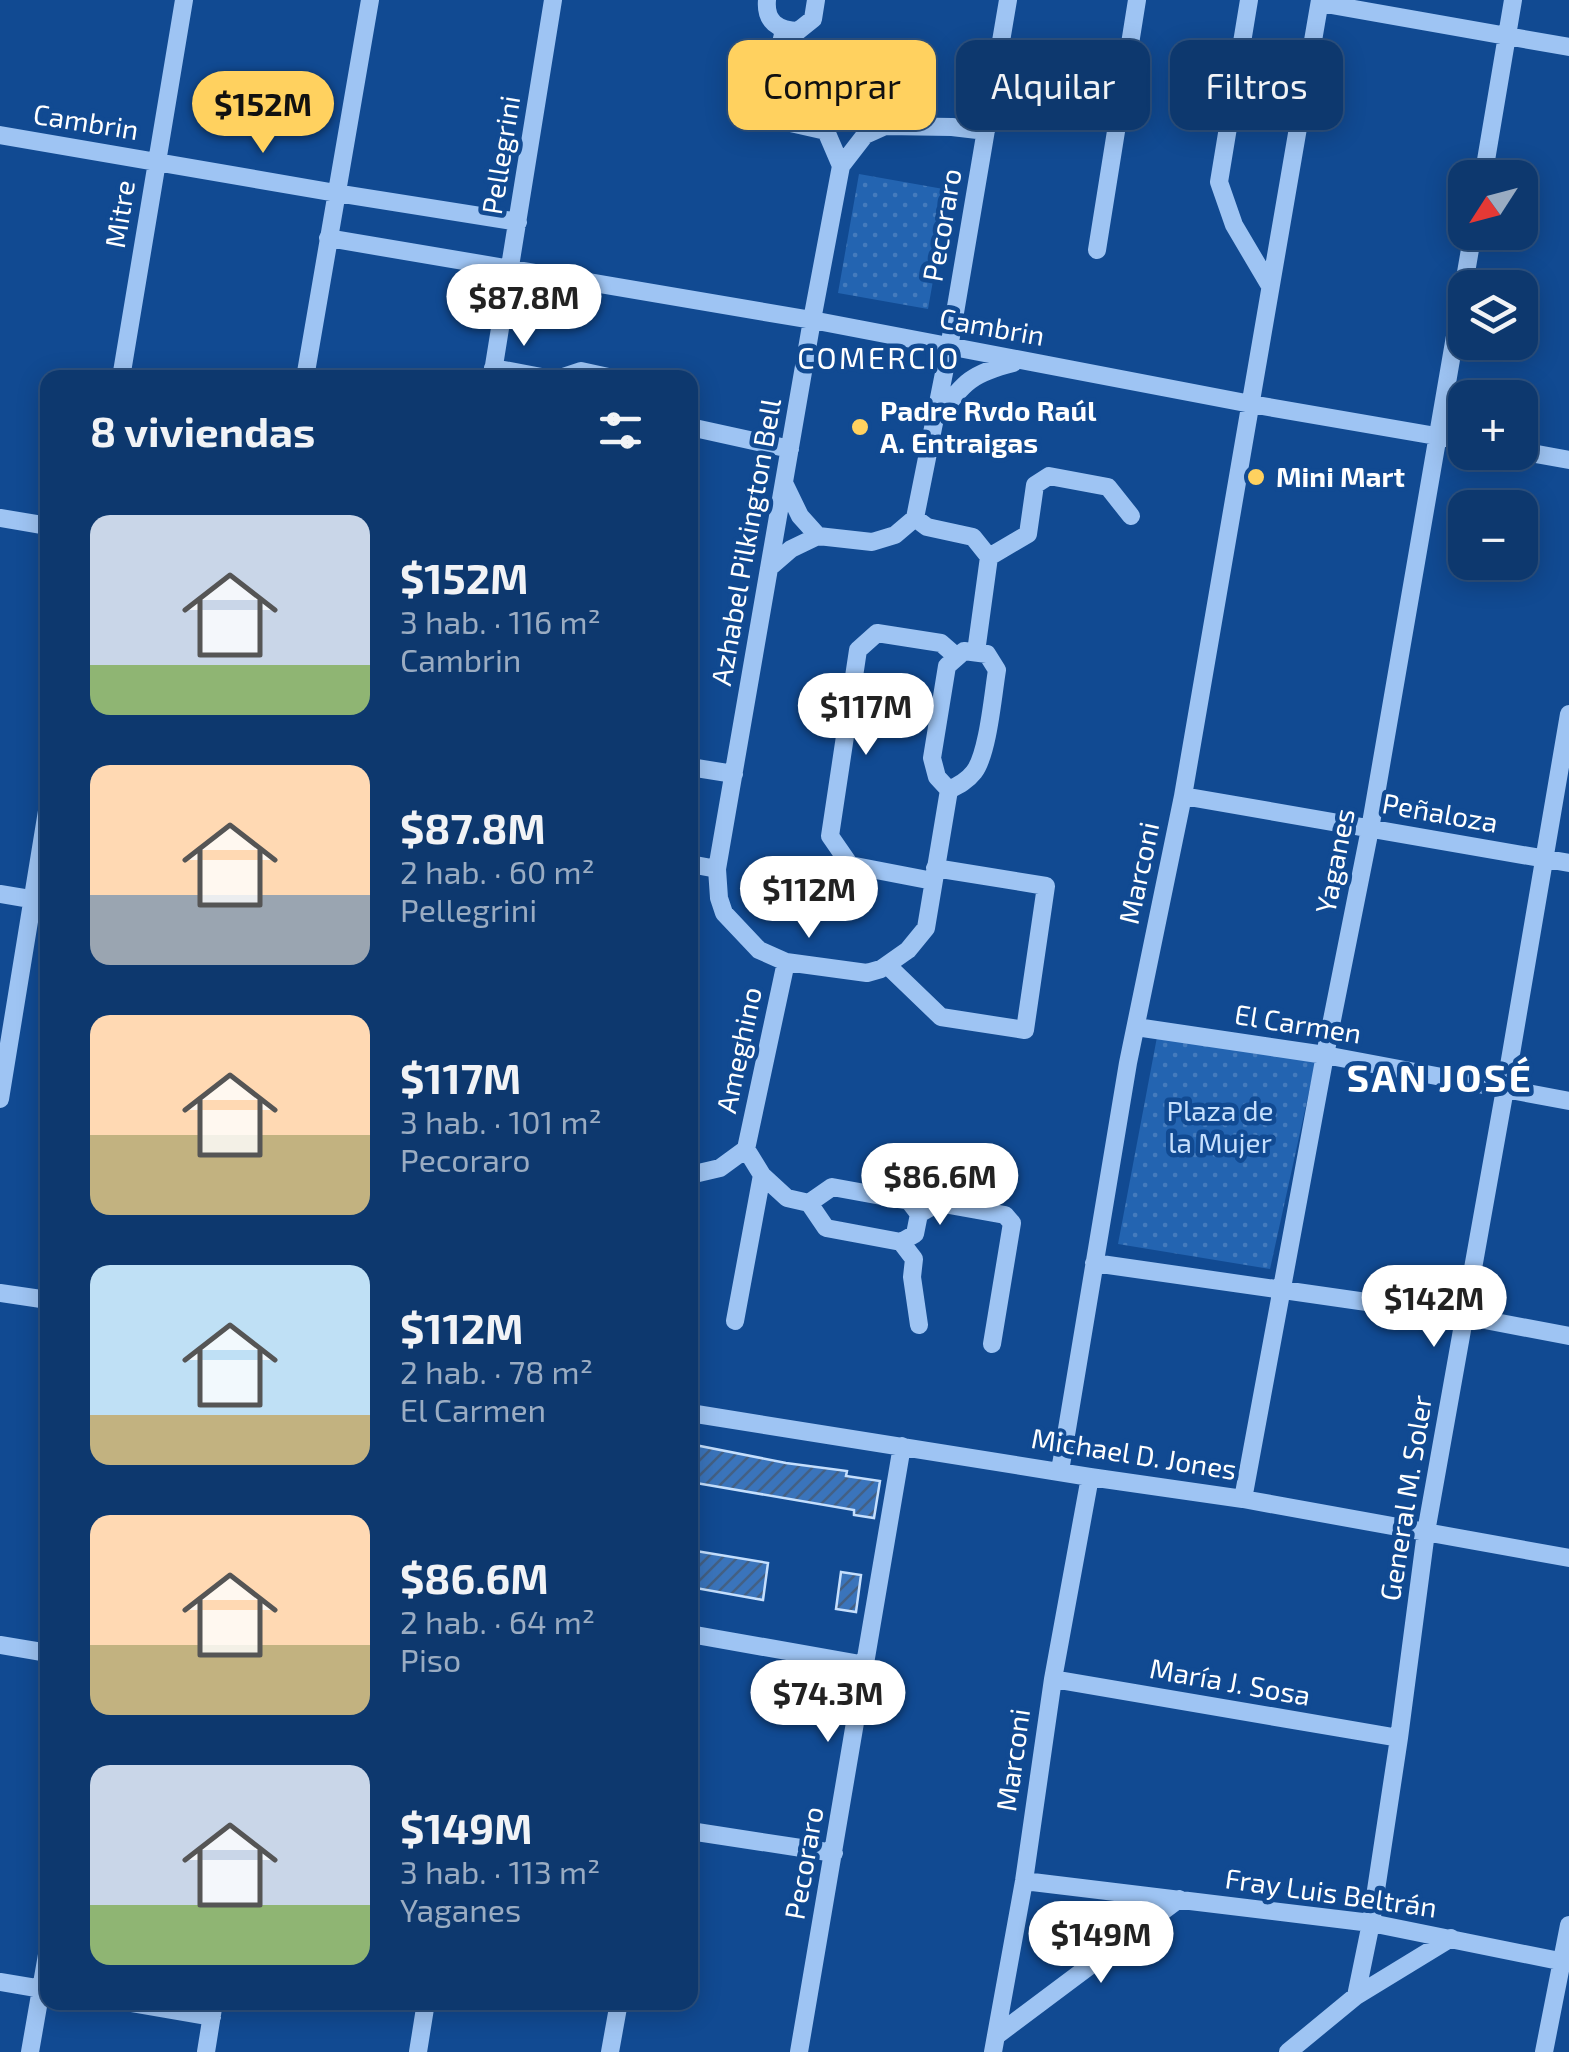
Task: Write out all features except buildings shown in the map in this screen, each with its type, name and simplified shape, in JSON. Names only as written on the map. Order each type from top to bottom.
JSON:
[{"type":"street","name":"Mitre","points":[[122,370],[184,0]]},
{"type":"street","points":[[306,370],[370,0]]},
{"type":"street","name":"Pellegrini","points":[[493,370],[553,0]]},
{"type":"street","points":[[767,0],[772,24],[798,31],[813,18],[816,0]]},
{"type":"street","name":"Pecoraro","points":[[916,518],[1008,0]]},
{"type":"street","points":[[1097,250],[1137,0]]},
{"type":"street","points":[[1249,0],[1218,182],[1234,225],[1270,286]]},
{"type":"street","points":[[1485,160],[1513,0]]},
{"type":"street","points":[[1320,2],[1569,47]]},
{"type":"street","name":"Marconi","points":[[1060,1471],[1128,1063],[1184,796],[1320,2]]},
{"type":"street","points":[[784,30],[764,117],[826,131],[841,166]]},
{"type":"street","points":[[841,166],[864,135],[885,126],[986,132]]},
{"type":"street","name":"Cambrin","points":[[0,136],[518,222]]},
{"type":"street","name":"Azhabel Pilkington Bell","points":[[717,869],[841,166]]},
{"type":"street","name":"Cambrin","points":[[328,238],[812,320],[1448,438]]},
{"type":"street","name":"Yaganes","points":[[1242,1498],[1370,829],[1470,250]]},
{"type":"street","points":[[934,424],[959,388],[986,370],[1023,360]]},
{"type":"street","points":[[698,429],[790,449]]},
{"type":"street","points":[[1538,454],[1569,460]]},
{"type":"street","points":[[989,557],[1028,534],[1035,485],[1049,476],[1108,487],[1131,516]]},
{"type":"street","points":[[784,483],[800,516],[818,536]]},
{"type":"street","points":[[0,518],[40,525]]},
{"type":"street","points":[[769,568],[791,549],[818,536],[872,542],[895,535],[916,518],[927,527],[973,537],[989,557],[976,652]]},
{"type":"street","points":[[887,965],[941,1017],[1025,1030],[1046,886],[850,865],[830,836],[858,650],[878,633],[941,643],[957,657]]},
{"type":"street","points":[[698,865],[717,869],[724,913],[759,950],[786,962],[867,973],[881,969],[908,950],[926,928],[948,790],[938,777],[932,758],[947,666],[964,650],[987,654],[997,670],[978,769],[964,783],[948,790]]},
{"type":"street","name":"General M. Soler","points":[[1356,1996],[1399,1738],[1426,1532],[1569,714]]},
{"type":"street","points":[[698,768],[734,774]]},
{"type":"street","name":"Peñaloza","points":[[1184,796],[1569,863]]},
{"type":"street","points":[[0,894],[39,901],[0,1099]]},
{"type":"street","name":"Ameghino","points":[[746,1149],[786,962]]},
{"type":"street","name":"El Carmen","points":[[1136,1026],[1325,1054],[1569,1101]]},
{"type":"street","points":[[698,1173],[720,1168],[746,1149],[762,1175],[787,1198],[809,1204],[826,1228],[901,1242],[914,1234],[919,1214],[938,1204],[1006,1215],[1012,1223],[992,1344]]},
{"type":"street","points":[[735,1321],[762,1175]]},
{"type":"street","points":[[809,1204],[832,1187],[909,1201],[919,1214]]},
{"type":"street","points":[[901,1242],[914,1260],[912,1278],[919,1325]]},
{"type":"street","points":[[1094,1262],[1464,1316],[1569,1336]]},
{"type":"street","points":[[0,1301],[1,1293],[40,1299]]},
{"type":"street","name":"Michael D. Jones","points":[[698,1414],[1242,1498],[1569,1558]]},
{"type":"street","name":"Pecoraro","points":[[799,2052],[902,1446]]},
{"type":"street","name":"Marconi","points":[[994,2044],[1024,1881],[1052,1679],[1090,1477]]},
{"type":"street","points":[[698,1635],[866,1666]]},
{"type":"street","points":[[0,1645],[40,1652]]},
{"type":"street","name":"María J. Sosa","points":[[1052,1679],[1399,1738]]},
{"type":"street","points":[[698,1832],[834,1853]]},
{"type":"street","name":"Fray Luis Beltrán","points":[[1024,1881],[1371,1923],[1565,1962]]},
{"type":"street","points":[[994,2044],[1179,1899]]},
{"type":"street","points":[[1544,2052],[1565,1962],[1569,1925]]},
{"type":"street","points":[[1288,2052],[1356,1996],[1451,1938]]},
{"type":"street","points":[[0,1982],[40,1988]]},
{"type":"street","points":[[30,2052],[40,2007]]},
{"type":"street","points":[[206,2052],[213,2010]]},
{"type":"street","points":[[418,2052],[425,2010]]},
{"type":"street","points":[[610,2052],[617,2010]]},
{"type":"green space","points":[[859,174],[949,190],[928,309],[838,293]]},
{"type":"green space","name":"Plaza de la Mujer","points":[[1157,1037],[1316,1060],[1270,1269],[1118,1244]]},
{"type":"place","name":"Padre Rvdo Raúl A. Entraigas","points":[[860,427]]},
{"type":"place","name":"Mini Mart","points":[[1256,477]]},
{"type":"district","name":"COMERCIO","points":[[879,359]]},
{"type":"district","name":"SAN JOSÉ","points":[[1440,1079]]}]
